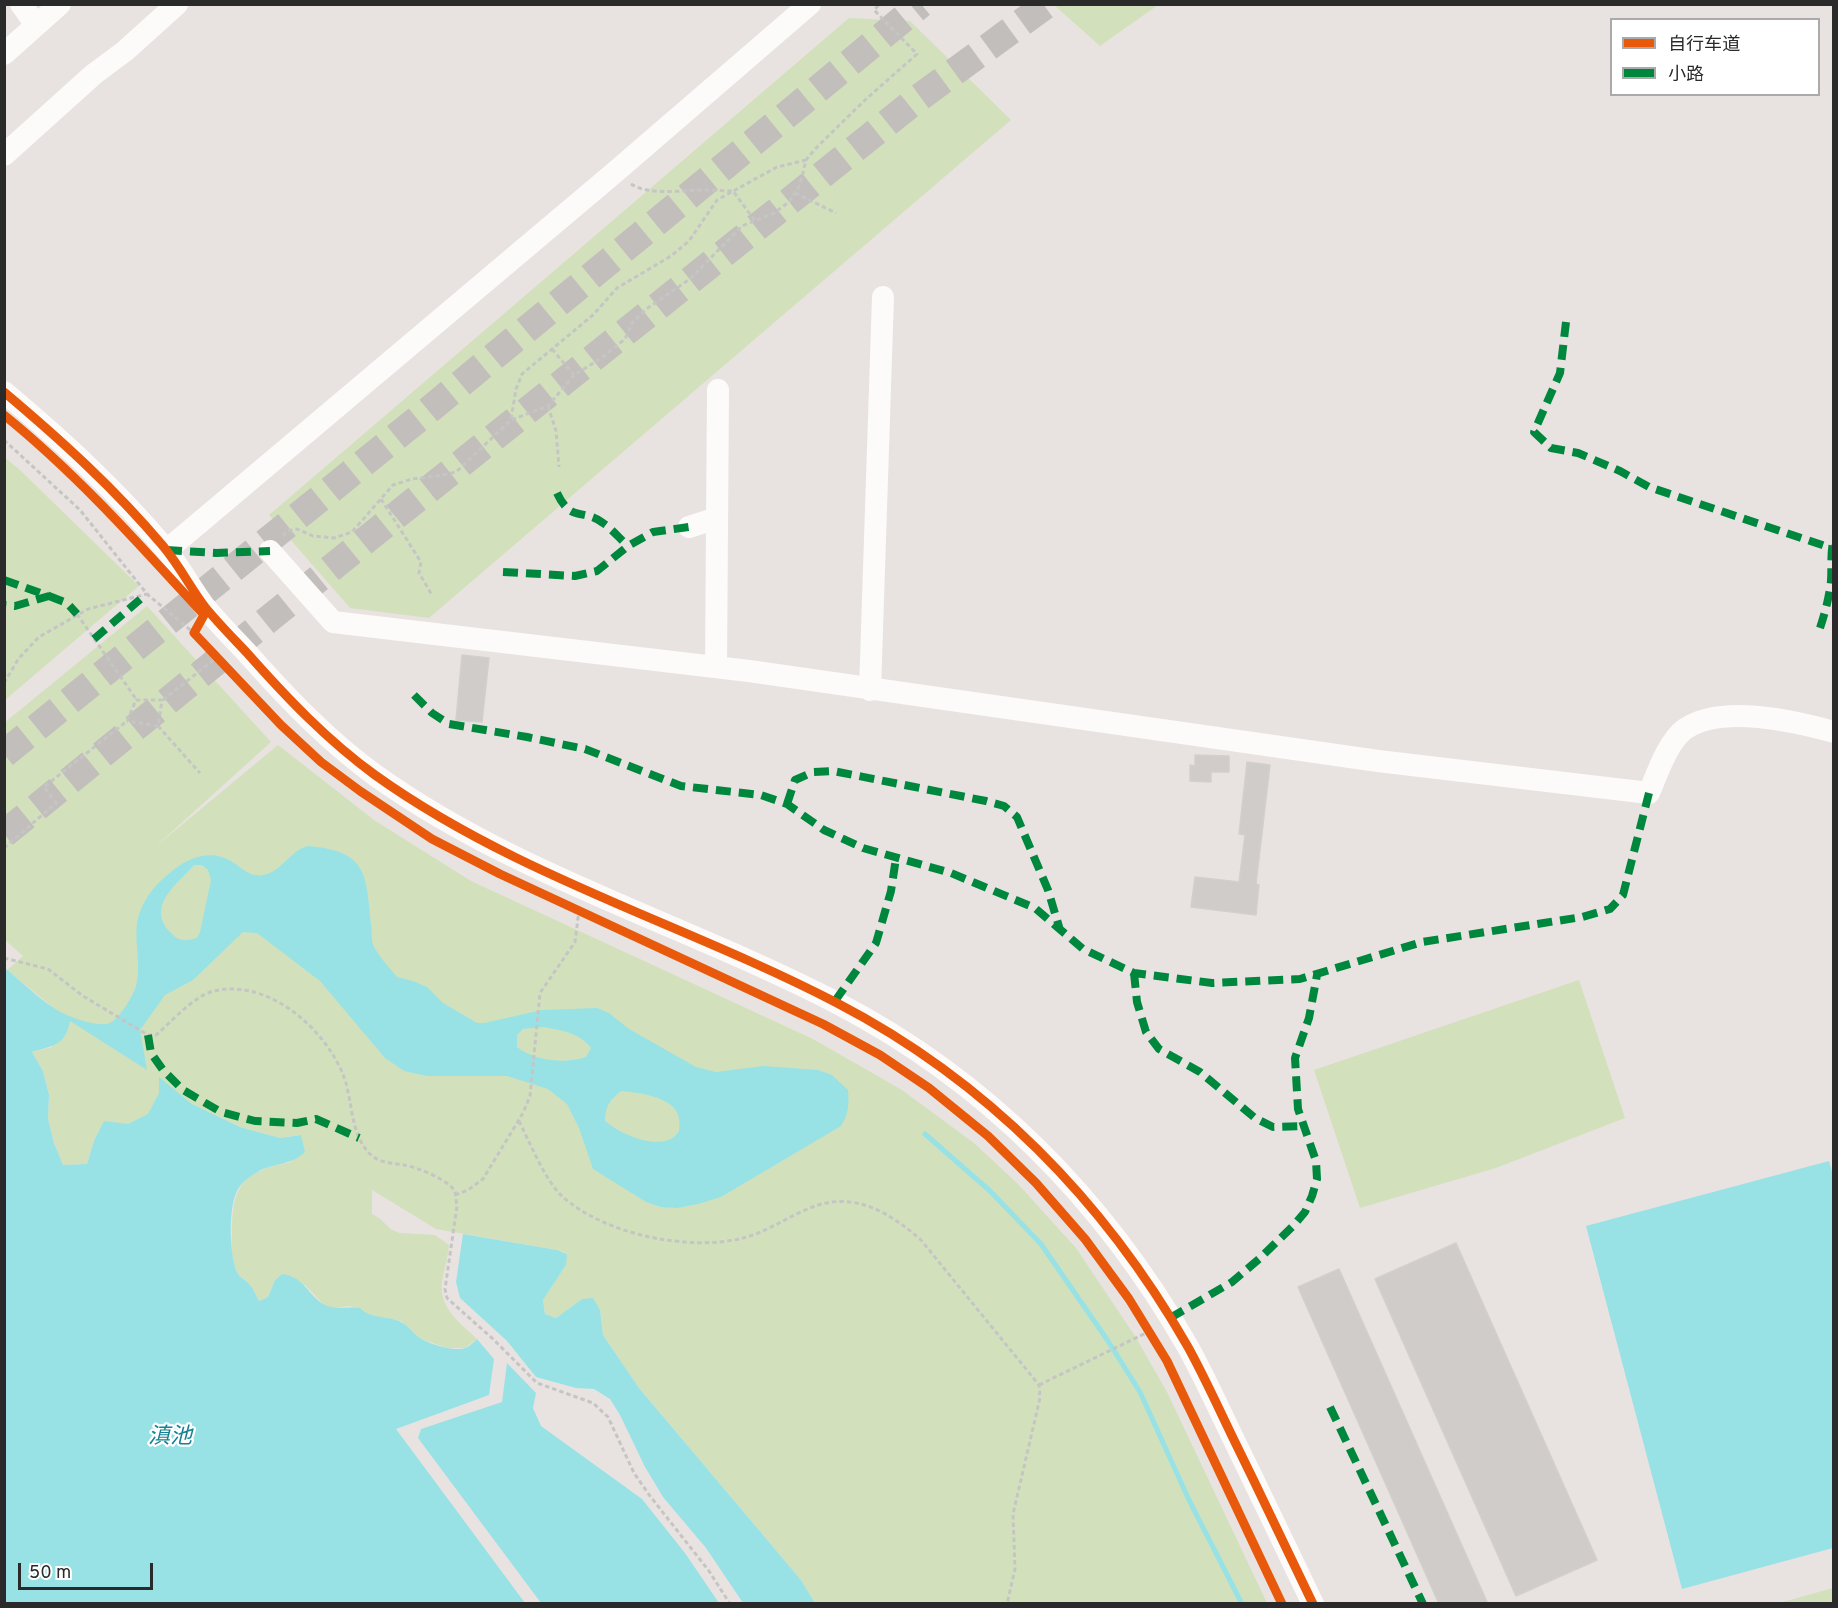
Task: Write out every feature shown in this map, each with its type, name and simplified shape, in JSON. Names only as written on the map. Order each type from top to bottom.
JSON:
[{"type":"street","points":[[21,4],[36,25]]},
{"type":"street","points":[[4,54],[60,4]]},
{"type":"street","points":[[4,155],[94,74],[125,51],[177,4]]},
{"type":"street","points":[[167,550],[614,173],[810,4]]},
{"type":"street","points":[[870,690],[883,297]]},
{"type":"street","points":[[716,667],[718,390]]},
{"type":"street","points":[[4,392],[65,443],[118,494],[167,550],[204,606],[294,705],[332,741],[375,775],[447,822],[512,857],[835,1001],[936,1062],[1005,1117],[1055,1165],[1105,1222],[1150,1285],[1189,1349],[1313,1604]]},
{"type":"street","points":[[689,527],[717,518]]},
{"type":"street","points":[[270,551],[333,622],[716,667],[1378,761],[1649,793],[1669,749],[1684,729],[1707,720],[1728,716],[1782,719],[1833,732]]},
{"type":"path","points":[[270,551],[287,531],[297,529],[312,536],[334,538],[352,532],[393,485],[412,479],[456,472],[511,420],[548,406],[574,375],[600,359],[625,339],[632,323],[645,310],[690,279],[742,226],[774,213],[789,202],[800,185],[806,160],[865,100],[917,54],[874,10],[880,4]]},
{"type":"path","points":[[511,420],[516,389],[522,374],[593,315],[617,288],[671,256],[689,241],[717,200],[777,167],[806,160]]},
{"type":"path","points":[[614,173],[635,187],[659,191],[706,189],[733,191],[755,221]]},
{"type":"path","points":[[795,193],[836,213]]},
{"type":"path","points":[[552,349],[574,375]]},
{"type":"path","points":[[548,406],[556,431],[559,467]]},
{"type":"path","points":[[4,440],[80,510],[147,594],[197,628]]},
{"type":"path","points":[[381,499],[421,562],[419,573],[432,595]]},
{"type":"path","points":[[4,683],[19,658],[39,637],[88,609],[147,594]]},
{"type":"path","points":[[77,614],[136,700]]},
{"type":"path","points":[[136,700],[162,700],[217,658],[236,640]]},
{"type":"path","points":[[4,848],[56,803],[45,787],[127,721],[136,700]]},
{"type":"path","points":[[158,726],[162,700]]},
{"type":"path","points":[[127,721],[158,726],[200,773]]},
{"type":"path","points":[[455,1195],[468,1190],[483,1179],[519,1121],[530,1096],[540,993],[575,942],[579,910]]},
{"type":"path","points":[[4,958],[48,969],[83,996],[148,1035],[156,1035],[202,996],[212,991],[245,990],[277,1000],[294,1012],[317,1035],[336,1059],[349,1093],[356,1132],[370,1154],[378,1160],[407,1166],[437,1178],[449,1185],[455,1195],[457,1206],[446,1276],[447,1298],[537,1383],[593,1403],[608,1417],[634,1473],[709,1571],[730,1604]]},
{"type":"path","points":[[519,1121],[541,1166],[560,1196],[592,1218],[629,1233],[667,1240],[712,1242],[742,1238],[776,1225],[810,1207],[833,1202],[859,1203],[878,1209],[903,1224],[921,1240],[1039,1385],[1040,1398],[1013,1514],[1015,1569],[1007,1604]]},
{"type":"path","points":[[1039,1385],[1148,1332]]},
{"type":"green space","points":[[1054,5],[1158,5],[1100,46]]},
{"type":"green space","points":[[849,18],[910,21],[1011,120],[429,618],[350,608],[269,515]]},
{"type":"green space","points":[[4,457],[139,586],[5,700]]},
{"type":"green space","points":[[147,606],[271,742],[155,847],[278,745],[374,820],[471,881],[813,1039],[902,1090],[974,1143],[1019,1185],[1076,1248],[1135,1336],[1167,1392],[1267,1603],[815,1603],[801,1580],[639,1388],[603,1335],[600,1310],[582,1299],[556,1318],[545,1314],[543,1300],[566,1265],[566,1253],[436,1229],[372,1190],[372,1214],[392,1230],[400,1233],[435,1235],[449,1245],[442,1282],[444,1300],[452,1314],[477,1339],[465,1348],[447,1348],[421,1339],[401,1321],[375,1317],[350,1306],[332,1308],[324,1305],[306,1286],[282,1274],[275,1280],[268,1297],[259,1301],[251,1287],[238,1274],[232,1245],[234,1203],[238,1192],[243,1183],[261,1170],[291,1162],[300,1135],[280,1138],[240,1127],[192,1104],[159,1078],[159,1093],[149,1114],[94,1141],[87,1164],[63,1165],[48,1119],[49,1095],[43,1071],[32,1052],[52,1047],[56,1010],[7,970],[23,956],[5,940],[4,723]]},
{"type":"green space","points":[[1579,980],[1625,1118],[1496,1168],[1360,1208],[1314,1070]]},
{"type":"green space","points":[[1833,1588],[1833,1603],[1779,1603]]},
{"type":"water","name":"滇池","points":[[308,846],[327,849],[353,859],[364,878],[372,942],[382,959],[397,977],[427,987],[443,1003],[477,1023],[542,1010],[597,1008],[609,1013],[629,1029],[696,1067],[716,1072],[763,1066],[818,1070],[832,1075],[848,1090],[846,1117],[841,1126],[721,1197],[677,1208],[661,1207],[646,1202],[593,1169],[579,1128],[567,1104],[548,1089],[507,1076],[427,1076],[404,1071],[385,1058],[320,981],[257,933],[243,932],[193,980],[165,995],[140,1030],[147,1070],[70,1021],[62,1040],[52,1046],[32,1052],[43,1071],[49,1095],[48,1119],[63,1165],[87,1164],[94,1141],[104,1121],[128,1124],[148,1114],[159,1093],[159,1077],[192,1104],[240,1127],[280,1138],[301,1135],[305,1152],[289,1162],[265,1168],[247,1179],[238,1189],[232,1206],[231,1230],[234,1264],[238,1274],[251,1287],[259,1301],[268,1297],[275,1280],[282,1274],[296,1279],[325,1305],[360,1308],[373,1315],[399,1321],[420,1338],[442,1347],[461,1349],[470,1346],[477,1339],[494,1359],[489,1395],[396,1429],[525,1603],[5,1603],[5,968],[41,999],[59,1011],[90,1023],[110,1023],[126,1006],[136,986],[138,970],[136,934],[140,911],[151,892],[166,876],[186,862],[208,855],[223,857],[254,875],[263,875],[276,870],[302,848]],"holes":[[[194,865],[202,865],[208,870],[211,880],[200,932],[197,938],[183,940],[171,933],[164,923],[161,914],[162,904],[173,887]],[[543,1027],[563,1031],[581,1039],[591,1048],[586,1057],[578,1059],[560,1061],[541,1058],[517,1047],[517,1035],[523,1029]],[[621,1091],[663,1100],[676,1111],[679,1131],[674,1137],[661,1142],[635,1138],[605,1121],[607,1107]]]},
{"type":"water","points":[[1829,1161],[1834,1179],[1833,1548],[1682,1589],[1586,1226]]},
{"type":"water","points":[[463,1234],[557,1250],[567,1254],[566,1265],[543,1300],[545,1314],[556,1318],[582,1299],[593,1298],[600,1310],[603,1335],[639,1388],[801,1580],[815,1603],[743,1603],[706,1548],[663,1497],[610,1399],[594,1389],[576,1388],[536,1377],[507,1341],[460,1298],[456,1282]]},
{"type":"water","points":[[507,1363],[536,1393],[533,1408],[541,1426],[642,1499],[685,1553],[719,1603],[541,1603],[418,1438],[421,1429],[502,1402]]},
{"type":"building","points":[[462,655],[489,658],[482,722],[456,720]]},
{"type":"building","points":[[1195,755],[1229,756],[1229,772],[1211,772],[1211,782],[1190,781],[1190,765],[1195,766]]},
{"type":"building","points":[[1247,762],[1270,765],[1256,884],[1259,885],[1256,915],[1191,907],[1195,877],[1239,882],[1245,835],[1239,834]]},
{"type":"building","points":[[1456,1243],[1597,1560],[1516,1596],[1375,1279]]},
{"type":"building","points":[[1339,1269],[1488,1604],[1439,1604],[1298,1287]]},
{"type":"waterway","points":[[925,1134],[989,1190],[1041,1244],[1108,1341],[1140,1392],[1189,1500],[1242,1604]]},
{"type":"tunnel","points":[[4,754],[418,419],[921,4]]},
{"type":"tunnel","points":[[4,834],[398,514],[916,100],[1047,4]]},
{"type":"marked path","points":[[1566,322],[1560,373],[1534,432],[1551,448],[1578,453],[1620,471],[1649,487],[1831,548]]},
{"type":"marked path","points":[[557,493],[572,512],[589,516],[603,523],[628,546]]},
{"type":"marked path","points":[[503,572],[575,576],[597,571],[628,546],[653,532],[689,527]]},
{"type":"marked path","points":[[1820,628],[1830,587],[1834,538]]},
{"type":"marked path","points":[[167,550],[216,553],[270,551]]},
{"type":"marked path","points":[[4,580],[49,596],[15,606],[4,605]]},
{"type":"marked path","points":[[49,596],[67,603],[77,614]]},
{"type":"marked path","points":[[94,639],[144,596]]},
{"type":"marked path","points":[[414,695],[432,713],[449,724],[585,749],[681,786],[761,795],[787,804],[824,830],[863,848],[951,873],[1035,908],[1083,949],[1134,973],[1212,983],[1300,979],[1422,942],[1582,917],[1610,909],[1623,895],[1649,793]]},
{"type":"marked path","points":[[787,804],[795,780],[813,772],[833,771],[1004,806],[1017,817],[1048,890],[1060,930]]},
{"type":"marked path","points":[[835,1001],[876,943],[891,891],[896,858]]},
{"type":"marked path","points":[[1134,973],[1137,1002],[1146,1032],[1159,1049],[1200,1072],[1255,1118],[1273,1127],[1304,1126]]},
{"type":"marked path","points":[[1170,1318],[1232,1282],[1259,1259],[1305,1212],[1312,1196],[1317,1179],[1316,1161],[1298,1109],[1295,1058],[1309,1018],[1317,975]]},
{"type":"marked path","points":[[148,1035],[151,1053],[163,1070],[183,1090],[221,1112],[255,1121],[297,1123],[316,1119],[359,1138]]},
{"type":"marked path","points":[[1330,1407],[1423,1604]]},
{"type":"cycle path","points":[[4,392],[107,485],[169,553],[205,607],[278,687],[340,748],[375,775],[429,811],[543,871],[721,948],[837,1003],[892,1034],[943,1069],[992,1107],[1080,1194],[1119,1242],[1155,1293],[1188,1347],[1211,1392],[1313,1604]]},
{"type":"cycle path","points":[[4,415],[83,486],[204,615],[194,633],[281,725],[321,762],[360,791],[432,839],[500,874],[823,1024],[880,1055],[929,1088],[988,1136],[1036,1183],[1085,1239],[1129,1299],[1167,1361],[1282,1604]]}]
